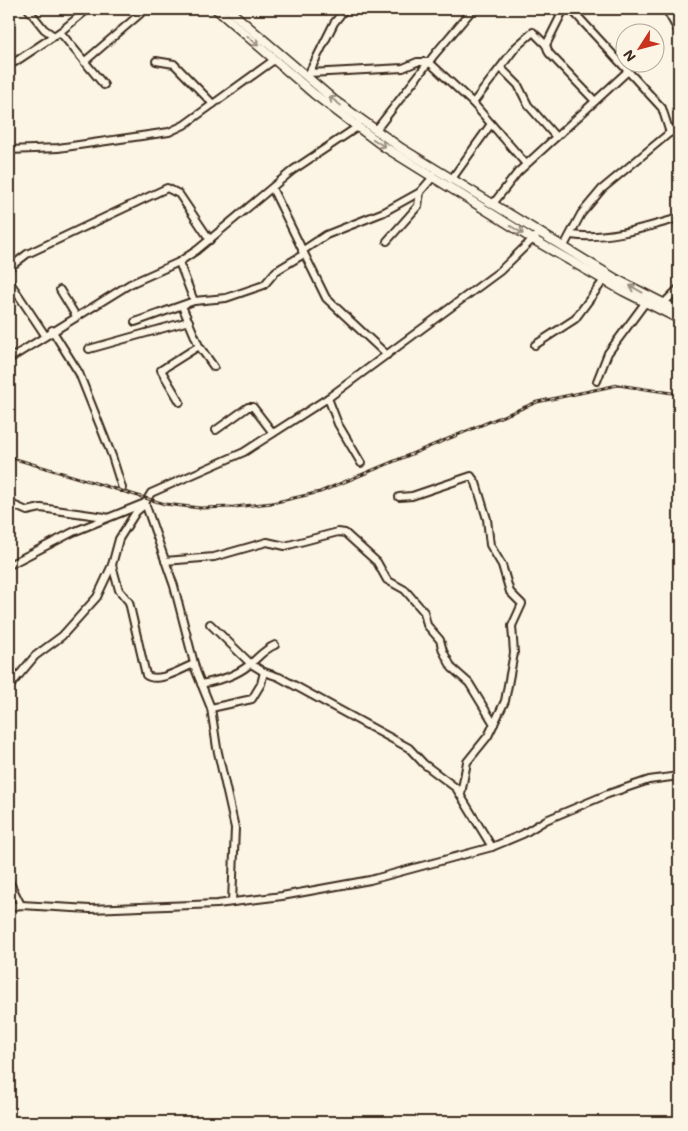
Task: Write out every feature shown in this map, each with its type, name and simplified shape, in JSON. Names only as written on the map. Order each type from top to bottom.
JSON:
[{"type":"main road","points":[[216,9],[356,128],[534,240],[644,303],[679,319]]},
{"type":"main road","points":[[228,9],[360,119],[376,130],[492,205],[663,304],[679,311]]},
{"type":"street","points":[[28,9],[44,29],[57,34],[104,85]]},
{"type":"street","points":[[9,62],[15,62],[57,34],[88,9]]},
{"type":"street","points":[[308,75],[334,23],[345,9]]},
{"type":"street","points":[[376,130],[428,62],[473,9]]},
{"type":"street","points":[[546,46],[564,9]]},
{"type":"street","points":[[571,9],[616,58]]},
{"type":"street","points":[[666,9],[679,32]]},
{"type":"street","points":[[84,62],[140,14]]},
{"type":"street","points":[[473,103],[522,40],[533,32],[546,46],[549,53],[595,101]]},
{"type":"street","points":[[9,150],[58,148],[161,134],[184,125],[274,60]]},
{"type":"street","points":[[156,61],[174,64],[213,104]]},
{"type":"street","points":[[308,75],[403,68],[417,62],[428,62],[473,103],[526,164]]},
{"type":"street","points":[[501,68],[518,85],[528,105],[556,137]]},
{"type":"street","points":[[492,205],[513,177],[526,164],[627,72]]},
{"type":"street","points":[[629,72],[662,108],[670,133]]},
{"type":"street","points":[[9,359],[45,334],[130,284],[179,262],[210,240],[294,170],[356,128],[360,119]]},
{"type":"street","points":[[451,180],[491,124]]},
{"type":"street","points":[[564,246],[581,214],[610,180],[679,125]]},
{"type":"street","points":[[135,322],[194,301],[226,298],[264,285],[276,271],[321,237],[378,215],[420,192],[433,178]]},
{"type":"street","points":[[9,268],[27,254],[167,188],[180,194],[210,240]]},
{"type":"street","points":[[272,188],[326,298],[387,355]]},
{"type":"street","points":[[387,241],[418,206],[420,192]]},
{"type":"street","points":[[571,235],[592,238],[679,218]]},
{"type":"street","points":[[9,686],[35,656],[58,639],[92,604],[106,581],[119,539],[137,510],[145,504],[151,494],[237,455],[328,398],[500,271],[534,240],[540,232]]},
{"type":"street","points":[[179,262],[194,301]]},
{"type":"street","points":[[534,345],[575,319],[604,280]]},
{"type":"street","points":[[9,281],[11,289],[45,334]]},
{"type":"street","points":[[663,304],[679,288]]},
{"type":"street","points":[[60,290],[76,316]]},
{"type":"street","points":[[596,381],[608,353],[644,303]]},
{"type":"street","points":[[182,306],[199,346],[214,366]]},
{"type":"street","points":[[89,349],[189,321]]},
{"type":"street","points":[[52,330],[79,373],[112,456],[122,488]]},
{"type":"street","points":[[180,402],[161,370],[199,346]]},
{"type":"street","points":[[328,398],[338,424],[361,463]]},
{"type":"street","points":[[216,430],[248,407],[253,407],[273,433]]},
{"type":"street","points":[[399,497],[412,496],[471,476],[476,483],[487,519],[490,544],[502,565],[510,592],[522,604],[512,626],[514,654],[505,701],[494,724],[468,762],[461,794]]},
{"type":"street","points":[[9,503],[27,511],[41,508],[106,517]]},
{"type":"street","points":[[9,565],[106,517],[145,504]]},
{"type":"street","points":[[145,504],[174,586],[194,664],[211,708],[217,748],[235,828],[232,902]]},
{"type":"street","points":[[165,561],[214,557],[267,542],[283,546],[338,532],[345,533],[377,562],[387,580],[405,590],[424,612],[427,625],[440,640],[442,649],[452,668],[469,683],[494,724]]},
{"type":"street","points":[[112,565],[119,590],[129,602],[146,675],[151,678],[158,678],[194,664]]},
{"type":"street","points":[[210,624],[251,664],[264,672],[280,677],[378,733],[402,743],[424,764],[452,783],[461,794],[492,847]]},
{"type":"street","points":[[201,684],[228,678],[251,664],[262,652],[274,645]]},
{"type":"street","points":[[211,708],[252,699],[261,684],[264,672]]},
{"type":"street","points":[[9,907],[21,905],[90,909],[232,902],[370,880],[492,847],[523,834],[546,820],[608,794],[649,780],[679,776]]},
{"type":"street","points":[[9,881],[21,905]]},
{"type":"railway","points":[[9,457],[165,504],[200,508],[234,507],[272,503],[320,492],[537,402],[618,385],[679,394]]}]
